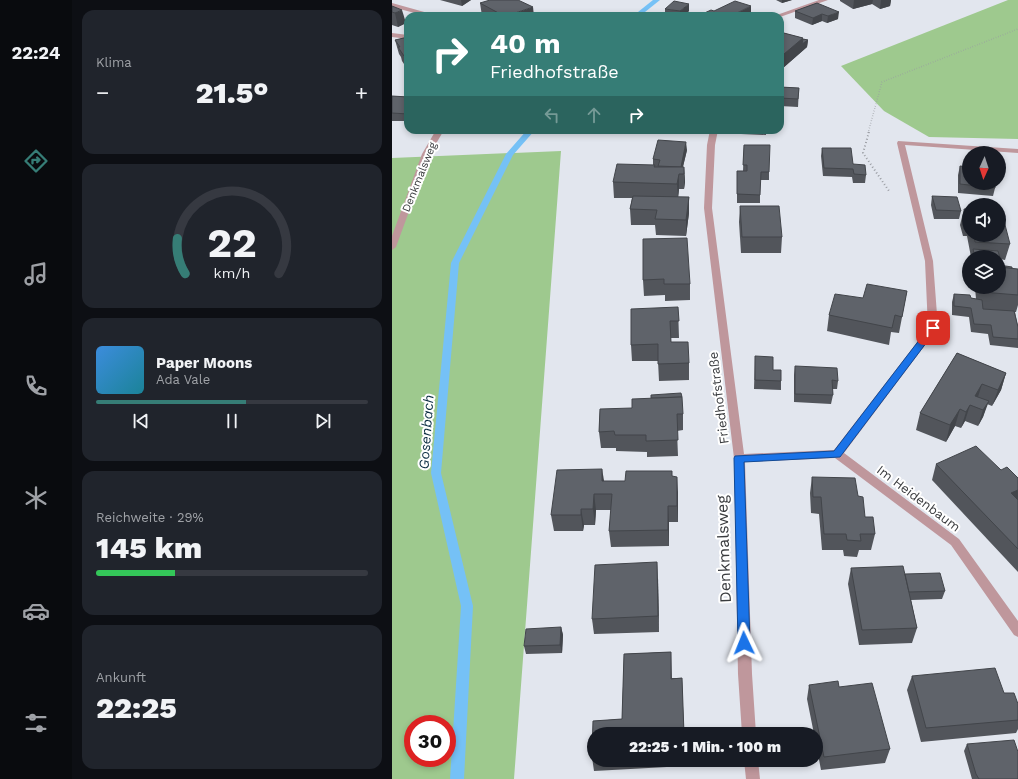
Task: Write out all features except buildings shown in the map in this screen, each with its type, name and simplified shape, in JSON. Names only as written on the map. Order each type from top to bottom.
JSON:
[{"type":"street","points":[[784,14],[825,0]]},
{"type":"street","points":[[392,5],[418,12]]},
{"type":"street","points":[[392,35],[404,36]]},
{"type":"street","name":"Denkmalsweg","points":[[392,247],[426,154],[438,134]]},
{"type":"street","name":"Friedhofstraße","points":[[713,134],[711,145],[708,208],[738,458],[837,454]]},
{"type":"street","points":[[837,454],[933,328],[929,261],[901,143],[1018,151]]},
{"type":"street","name":"Im Heidenbaum","points":[[837,454],[955,542],[1018,631]]},
{"type":"street","name":"Denkmalsweg","points":[[738,458],[745,674],[749,727]]},
{"type":"street","points":[[752,767],[753,779]]},
{"type":"path","points":[[915,205],[894,197],[863,153],[882,82],[1018,29]]},
{"type":"green space","points":[[1008,0],[1018,0],[1018,139],[929,137],[884,111],[841,66]]},
{"type":"green space","points":[[561,151],[514,779],[392,779],[392,158]]},
{"type":"waterway","name":"Gosenbach","points":[[641,12],[657,0]]},
{"type":"waterway","name":"Gosenbach","points":[[457,779],[467,606],[436,473],[455,263],[510,154],[528,134]]},
{"type":"route","points":[[744,643],[738,458],[837,454],[933,328]]}]
